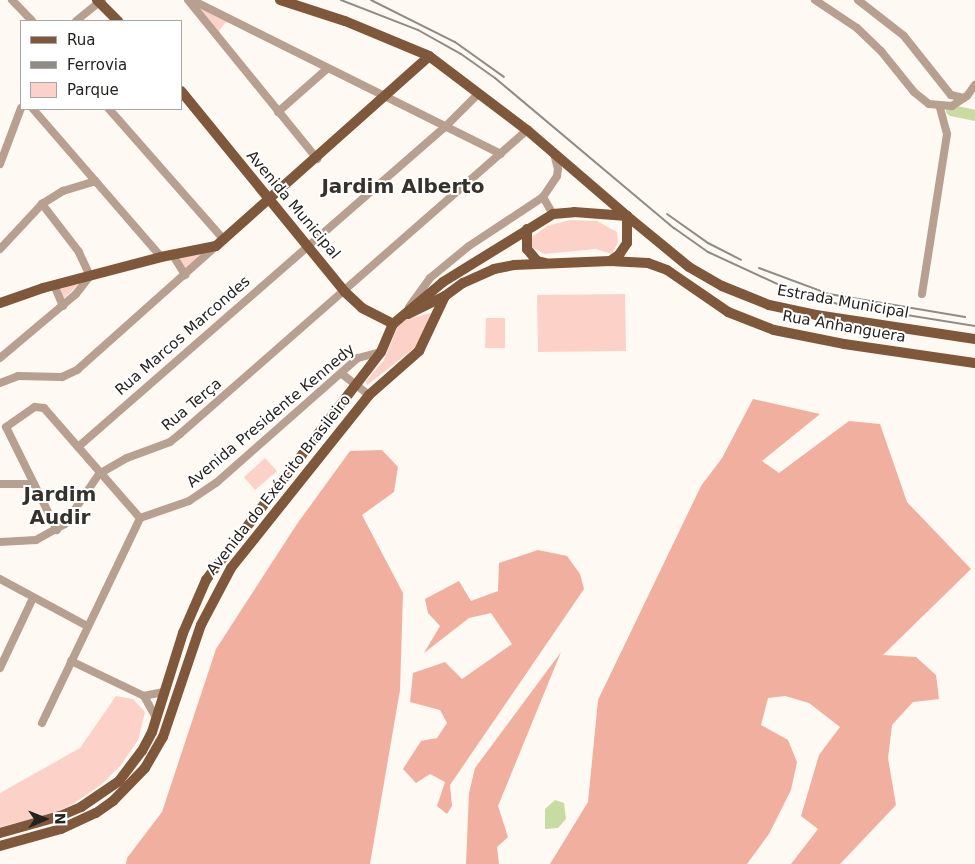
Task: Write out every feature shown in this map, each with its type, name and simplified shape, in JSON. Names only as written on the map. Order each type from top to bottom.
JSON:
[{"type":"main road","name":"Estrada Municipal","points":[[280,0],[345,22],[429,56],[552,150],[689,267],[722,286],[769,305],[816,316],[975,339]]},
{"type":"main road","points":[[99,1],[117,20]]},
{"type":"main road","points":[[0,303],[54,285],[220,243],[429,56]]},
{"type":"main road","name":"Avenida Municipal","points":[[182,92],[268,201],[345,292],[362,308],[393,324]]},
{"type":"main road","points":[[546,264],[537,261],[527,249],[527,229],[553,214],[574,212],[627,216],[627,243],[619,255],[610,260]]},
{"type":"main road","name":"Avenida do Exército Brasileiro","points":[[0,833],[60,816],[102,794],[132,766],[152,732],[163,692],[206,580],[381,352],[393,324],[408,308],[474,262],[527,229]]},
{"type":"main road","name":"Rua Anhanguera","points":[[546,264],[610,260],[637,261],[661,267],[714,304],[774,330],[844,344],[975,363]]},
{"type":"main road","name":"Avenida do Exército Brasileiro","points":[[0,846],[61,829],[96,813],[131,784],[158,746],[214,595],[252,541],[369,394],[419,351],[446,296],[463,283],[494,269],[546,264]]},
{"type":"main road","points":[[393,324],[446,296]]},
{"type":"main road","points":[[152,732],[158,746]]},
{"type":"street","points":[[12,0],[31,20]]},
{"type":"street","points":[[190,0],[444,128],[501,154]]},
{"type":"street","points":[[190,0],[197,13],[316,159]]},
{"type":"street","points":[[815,0],[857,28],[882,51],[919,96],[940,107],[952,106],[964,98],[975,85]]},
{"type":"street","points":[[858,0],[904,36],[951,95],[964,98]]},
{"type":"street","points":[[77,20],[99,1]]},
{"type":"street","points":[[197,13],[198,7],[204,6]]},
{"type":"street","points":[[278,112],[327,69]]},
{"type":"street","name":"Rua Marcos Marcondes","points":[[78,447],[307,245],[444,128],[478,94]]},
{"type":"street","points":[[922,294],[947,134],[940,107]]},
{"type":"street","points":[[0,164],[20,110]]},
{"type":"street","points":[[34,110],[161,257]]},
{"type":"street","points":[[0,384],[18,376],[62,377],[77,370],[220,243],[110,110]]},
{"type":"street","name":"Rua Terça","points":[[0,542],[36,540],[57,530],[75,511],[99,474],[127,458],[170,442],[345,292],[527,130]]},
{"type":"street","points":[[408,308],[430,278],[469,246],[543,197],[553,186],[558,169],[552,150]]},
{"type":"street","points":[[0,249],[42,204],[63,191],[96,181]]},
{"type":"street","points":[[543,197],[553,214]]},
{"type":"street","points":[[0,358],[63,306],[90,276],[79,252],[42,204]]},
{"type":"street","points":[[469,246],[474,262]]},
{"type":"street","points":[[172,254],[185,274]]},
{"type":"street","points":[[54,285],[63,306]]},
{"type":"street","name":"Avenida Presidente Kennedy","points":[[140,518],[189,501],[216,483],[358,358],[381,352]]},
{"type":"street","points":[[342,374],[369,394]]},
{"type":"street","points":[[42,723],[140,518],[40,406],[3,426],[57,530]]},
{"type":"street","points":[[0,484],[34,484]]},
{"type":"street","points":[[0,579],[87,626]]},
{"type":"street","points":[[0,668],[33,598]]},
{"type":"street","points":[[71,661],[144,696],[155,716]]},
{"type":"street","points":[[144,696],[163,692]]},
{"type":"green space","points":[[201,7],[230,22],[225,23],[219,31],[221,36],[198,12]]},
{"type":"green space","points":[[570,220],[597,221],[617,232],[618,242],[612,254],[596,249],[544,254],[532,247],[532,237],[547,226]]},
{"type":"green space","points":[[205,252],[186,268],[178,261],[179,257]]},
{"type":"green space","points":[[79,284],[64,298],[60,295],[59,287]]},
{"type":"green space","points":[[625,294],[626,351],[538,352],[537,295]]},
{"type":"green space","points":[[431,313],[417,346],[367,385],[366,381],[384,360],[398,326],[407,319]]},
{"type":"green space","points":[[486,318],[505,318],[505,348],[485,348]]},
{"type":"green space","points":[[265,458],[277,471],[255,490],[244,477]]},
{"type":"green space","points":[[116,696],[133,699],[145,712],[138,740],[121,765],[102,784],[73,804],[52,814],[0,827],[0,793],[80,748]]},
{"type":"shaded area","points":[[753,399],[820,414],[762,461],[779,473],[849,421],[880,424],[907,502],[971,569],[883,655],[916,657],[936,675],[939,699],[913,702],[892,725],[888,758],[896,805],[840,864],[791,864],[818,829],[801,816],[819,755],[840,727],[809,703],[785,696],[768,698],[761,725],[788,740],[797,762],[791,790],[769,834],[747,864],[550,864],[588,802],[598,700],[701,486],[722,458]]},
{"type":"shaded area","points":[[382,450],[398,467],[394,492],[362,515],[403,593],[400,690],[370,864],[126,864],[127,858],[162,812],[216,649],[297,524],[350,451]]},
{"type":"shaded area","points":[[538,550],[567,556],[580,574],[584,589],[450,785],[452,806],[447,814],[437,806],[445,782],[430,774],[416,783],[403,769],[421,741],[437,738],[447,723],[440,710],[410,702],[413,673],[445,662],[462,679],[512,644],[491,613],[469,618],[424,653],[440,626],[428,613],[425,599],[459,581],[471,601],[498,591],[499,563]]},
{"type":"shaded area","points":[[561,652],[498,806],[508,837],[497,847],[499,864],[466,864],[469,793],[475,768]]},
{"type":"shaded area","points":[[555,800],[564,803],[566,819],[558,828],[545,829],[545,809]]},
{"type":"waterway","points":[[951,110],[975,115]]},
{"type":"railway","points":[[341,0],[418,30],[461,54],[495,78],[674,228],[708,252],[788,289],[838,304],[975,326]]},
{"type":"railway","points":[[371,0],[455,42],[504,77]]},
{"type":"railway","points":[[667,214],[708,243],[741,260]]},
{"type":"railway","points":[[759,268],[829,294],[965,317]]},
{"type":"district","name":"Jardim Alberto","points":[[403,186]]},
{"type":"district","name":"Jardim Audir","points":[[60,506]]}]
